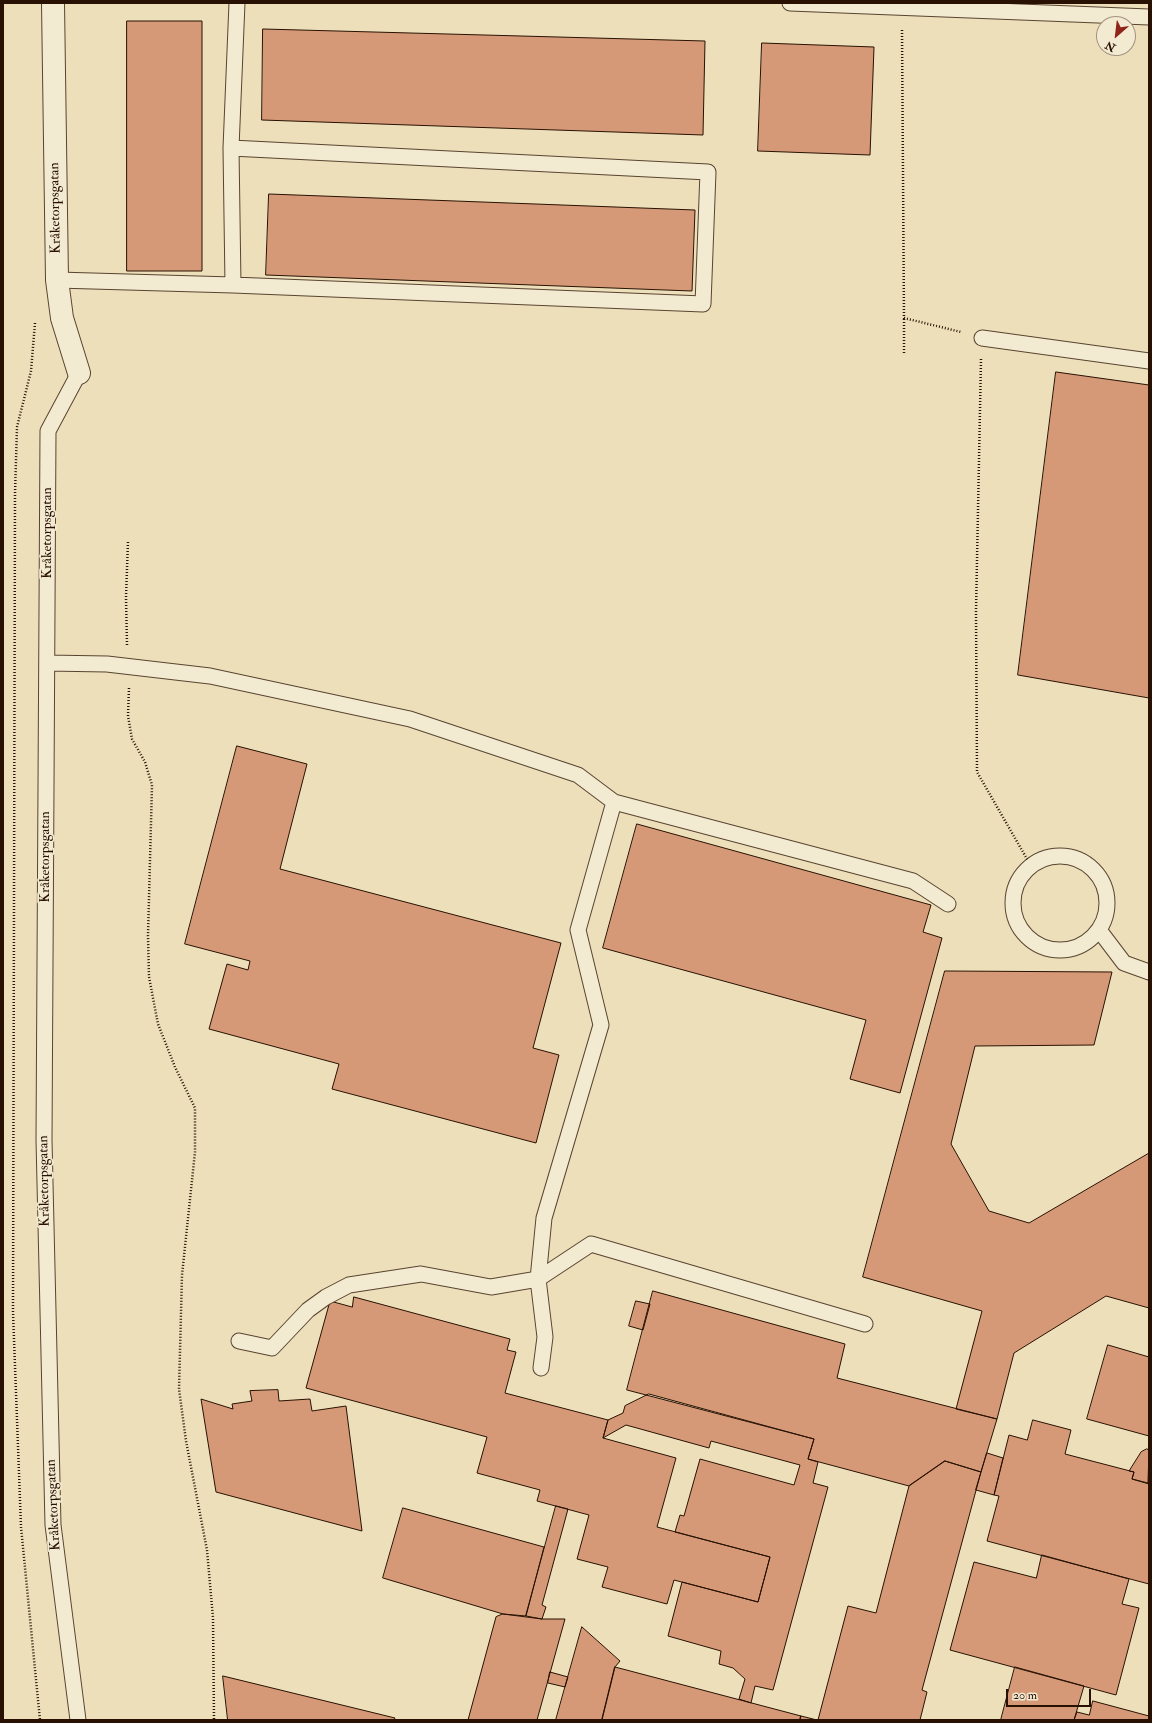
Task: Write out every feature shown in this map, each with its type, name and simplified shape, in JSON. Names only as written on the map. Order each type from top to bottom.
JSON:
[{"type":"street","name":"Kråketorpsgatan","points":[[53,3],[57,280],[62,318],[79,373]]},
{"type":"lane","points":[[233,285],[231,148],[237,3]]},
{"type":"lane","points":[[790,3],[846,4],[902,8],[1130,10],[1149,17]]},
{"type":"lane","points":[[57,280],[233,285],[703,304],[708,172],[231,148]]},
{"type":"lane","points":[[982,338],[1149,361]]},
{"type":"lane","name":"Kråketorpsgatan","points":[[78,1720],[53,1525],[44,1140],[48,431],[79,373]]},
{"type":"lane","points":[[47,663],[107,664],[210,676],[410,719],[578,775],[614,802],[913,881],[948,904]]},
{"type":"lane","points":[[541,1368],[545,1337],[538,1279],[544,1218],[601,1025],[578,930],[614,802]]},
{"type":"lane","points":[[1060,856],[1076,859],[1089,867],[1099,878],[1105,892],[1106,905],[1104,917],[1099,930],[1080,945],[1068,949],[1052,950],[1038,944],[1025,935],[1016,922],[1013,899],[1014,891],[1021,877],[1031,866],[1045,858],[1060,856]]},
{"type":"lane","points":[[1099,930],[1124,963],[1149,972]]},
{"type":"lane","points":[[239,1341],[272,1348],[308,1310],[326,1297],[349,1285],[421,1274],[491,1287],[538,1279],[591,1244],[865,1324]]},
{"type":"path","points":[[902,8],[904,353]]},
{"type":"path","points":[[904,318],[982,338],[976,611],[978,772],[1031,866]]},
{"type":"path","points":[[128,542],[126,597],[128,716],[132,739],[145,762],[152,785],[148,936],[149,977],[158,1024],[175,1068],[195,1108],[195,1152],[182,1275],[179,1389],[186,1441],[207,1550],[213,1618],[214,1720]]},
{"type":"building","points":[[127,21],[202,21],[202,271],[127,271]]},
{"type":"building","points":[[263,29],[705,41],[703,135],[262,120]]},
{"type":"building","points":[[762,43],[874,47],[870,155],[758,151]]},
{"type":"building","points":[[269,194],[695,210],[692,291],[266,275]]},
{"type":"building","points":[[1056,372],[1149,385],[1149,698],[1018,675]]},
{"type":"building","points":[[237,746],[307,764],[280,869],[561,943],[533,1048],[559,1055],[536,1143],[332,1089],[339,1064],[209,1029],[227,964],[248,970],[250,961],[185,944]]},
{"type":"building","points":[[637,824],[931,905],[923,932],[942,938],[900,1093],[850,1079],[866,1020],[603,948]]},
{"type":"building","points":[[945,971],[1112,972],[1094,1045],[975,1046],[951,1144],[989,1211],[1029,1223],[1149,1153],[1149,1308],[1106,1296],[1014,1353],[997,1419],[956,1409],[982,1311],[863,1277]]},
{"type":"building","points":[[653,1291],[845,1344],[837,1378],[997,1419],[981,1472],[945,1461],[909,1486],[808,1459],[814,1439],[627,1390]]},
{"type":"building","points":[[354,1297],[510,1339],[507,1350],[516,1352],[505,1393],[608,1420],[603,1438],[676,1458],[657,1527],[770,1557],[758,1602],[674,1580],[667,1604],[602,1587],[608,1567],[577,1559],[589,1515],[537,1501],[540,1490],[477,1473],[487,1437],[306,1388],[330,1301],[352,1307]]},
{"type":"building","points":[[636,1301],[650,1304],[643,1330],[629,1326]]},
{"type":"building","points":[[1108,1345],[1149,1357],[1149,1436],[1087,1419]]},
{"type":"building","points":[[278,1390],[279,1401],[310,1399],[312,1411],[346,1406],[362,1531],[216,1492],[201,1399],[233,1409],[232,1404],[252,1401],[250,1391]]},
{"type":"building","points":[[649,1394],[814,1439],[808,1459],[818,1462],[813,1483],[828,1487],[773,1690],[755,1686],[751,1703],[739,1699],[745,1679],[733,1668],[719,1664],[721,1651],[668,1636],[682,1582],[758,1602],[770,1557],[675,1532],[680,1515],[684,1516],[700,1459],[794,1485],[800,1465],[711,1441],[709,1448],[626,1425],[603,1438],[608,1420],[623,1413],[625,1406]]},
{"type":"building","points":[[1033,1420],[1071,1430],[1065,1454],[1134,1472],[1132,1479],[1149,1484],[1149,1584],[987,1541],[999,1496],[994,1495],[1009,1435],[1027,1440]]},
{"type":"building","points":[[1147,1449],[1149,1450],[1148,1483],[1132,1479],[1134,1472],[1129,1471],[1141,1452]]},
{"type":"building","points":[[987,1453],[1003,1458],[994,1495],[976,1490]]},
{"type":"building","points":[[945,1461],[981,1472],[922,1690],[927,1692],[920,1720],[818,1720],[848,1606],[876,1613],[909,1486]]},
{"type":"building","points":[[556,1506],[568,1509],[542,1605],[546,1607],[542,1619],[526,1616]]},
{"type":"building","points":[[403,1508],[544,1547],[526,1616],[503,1614],[383,1578]]},
{"type":"building","points":[[1042,1555],[1129,1579],[1122,1604],[1139,1608],[1116,1695],[950,1650],[974,1562],[1036,1578]]},
{"type":"building","points":[[503,1614],[542,1619],[565,1619],[537,1720],[468,1720],[496,1617]]},
{"type":"building","points":[[582,1627],[620,1661],[615,1667],[602,1720],[556,1720]]},
{"type":"building","points":[[615,1667],[801,1716],[800,1720],[602,1720]]},
{"type":"building","points":[[1015,1667],[1084,1686],[1074,1720],[1001,1720]]},
{"type":"building","points":[[550,1672],[568,1677],[565,1687],[548,1683]]},
{"type":"building","points":[[223,1676],[395,1718],[394,1720],[228,1720]]},
{"type":"building","points":[[1093,1701],[1149,1716],[1149,1720],[1074,1720],[1077,1712],[1089,1715]]},
{"type":"building","points":[[801,1716],[817,1720],[800,1720]]}]
